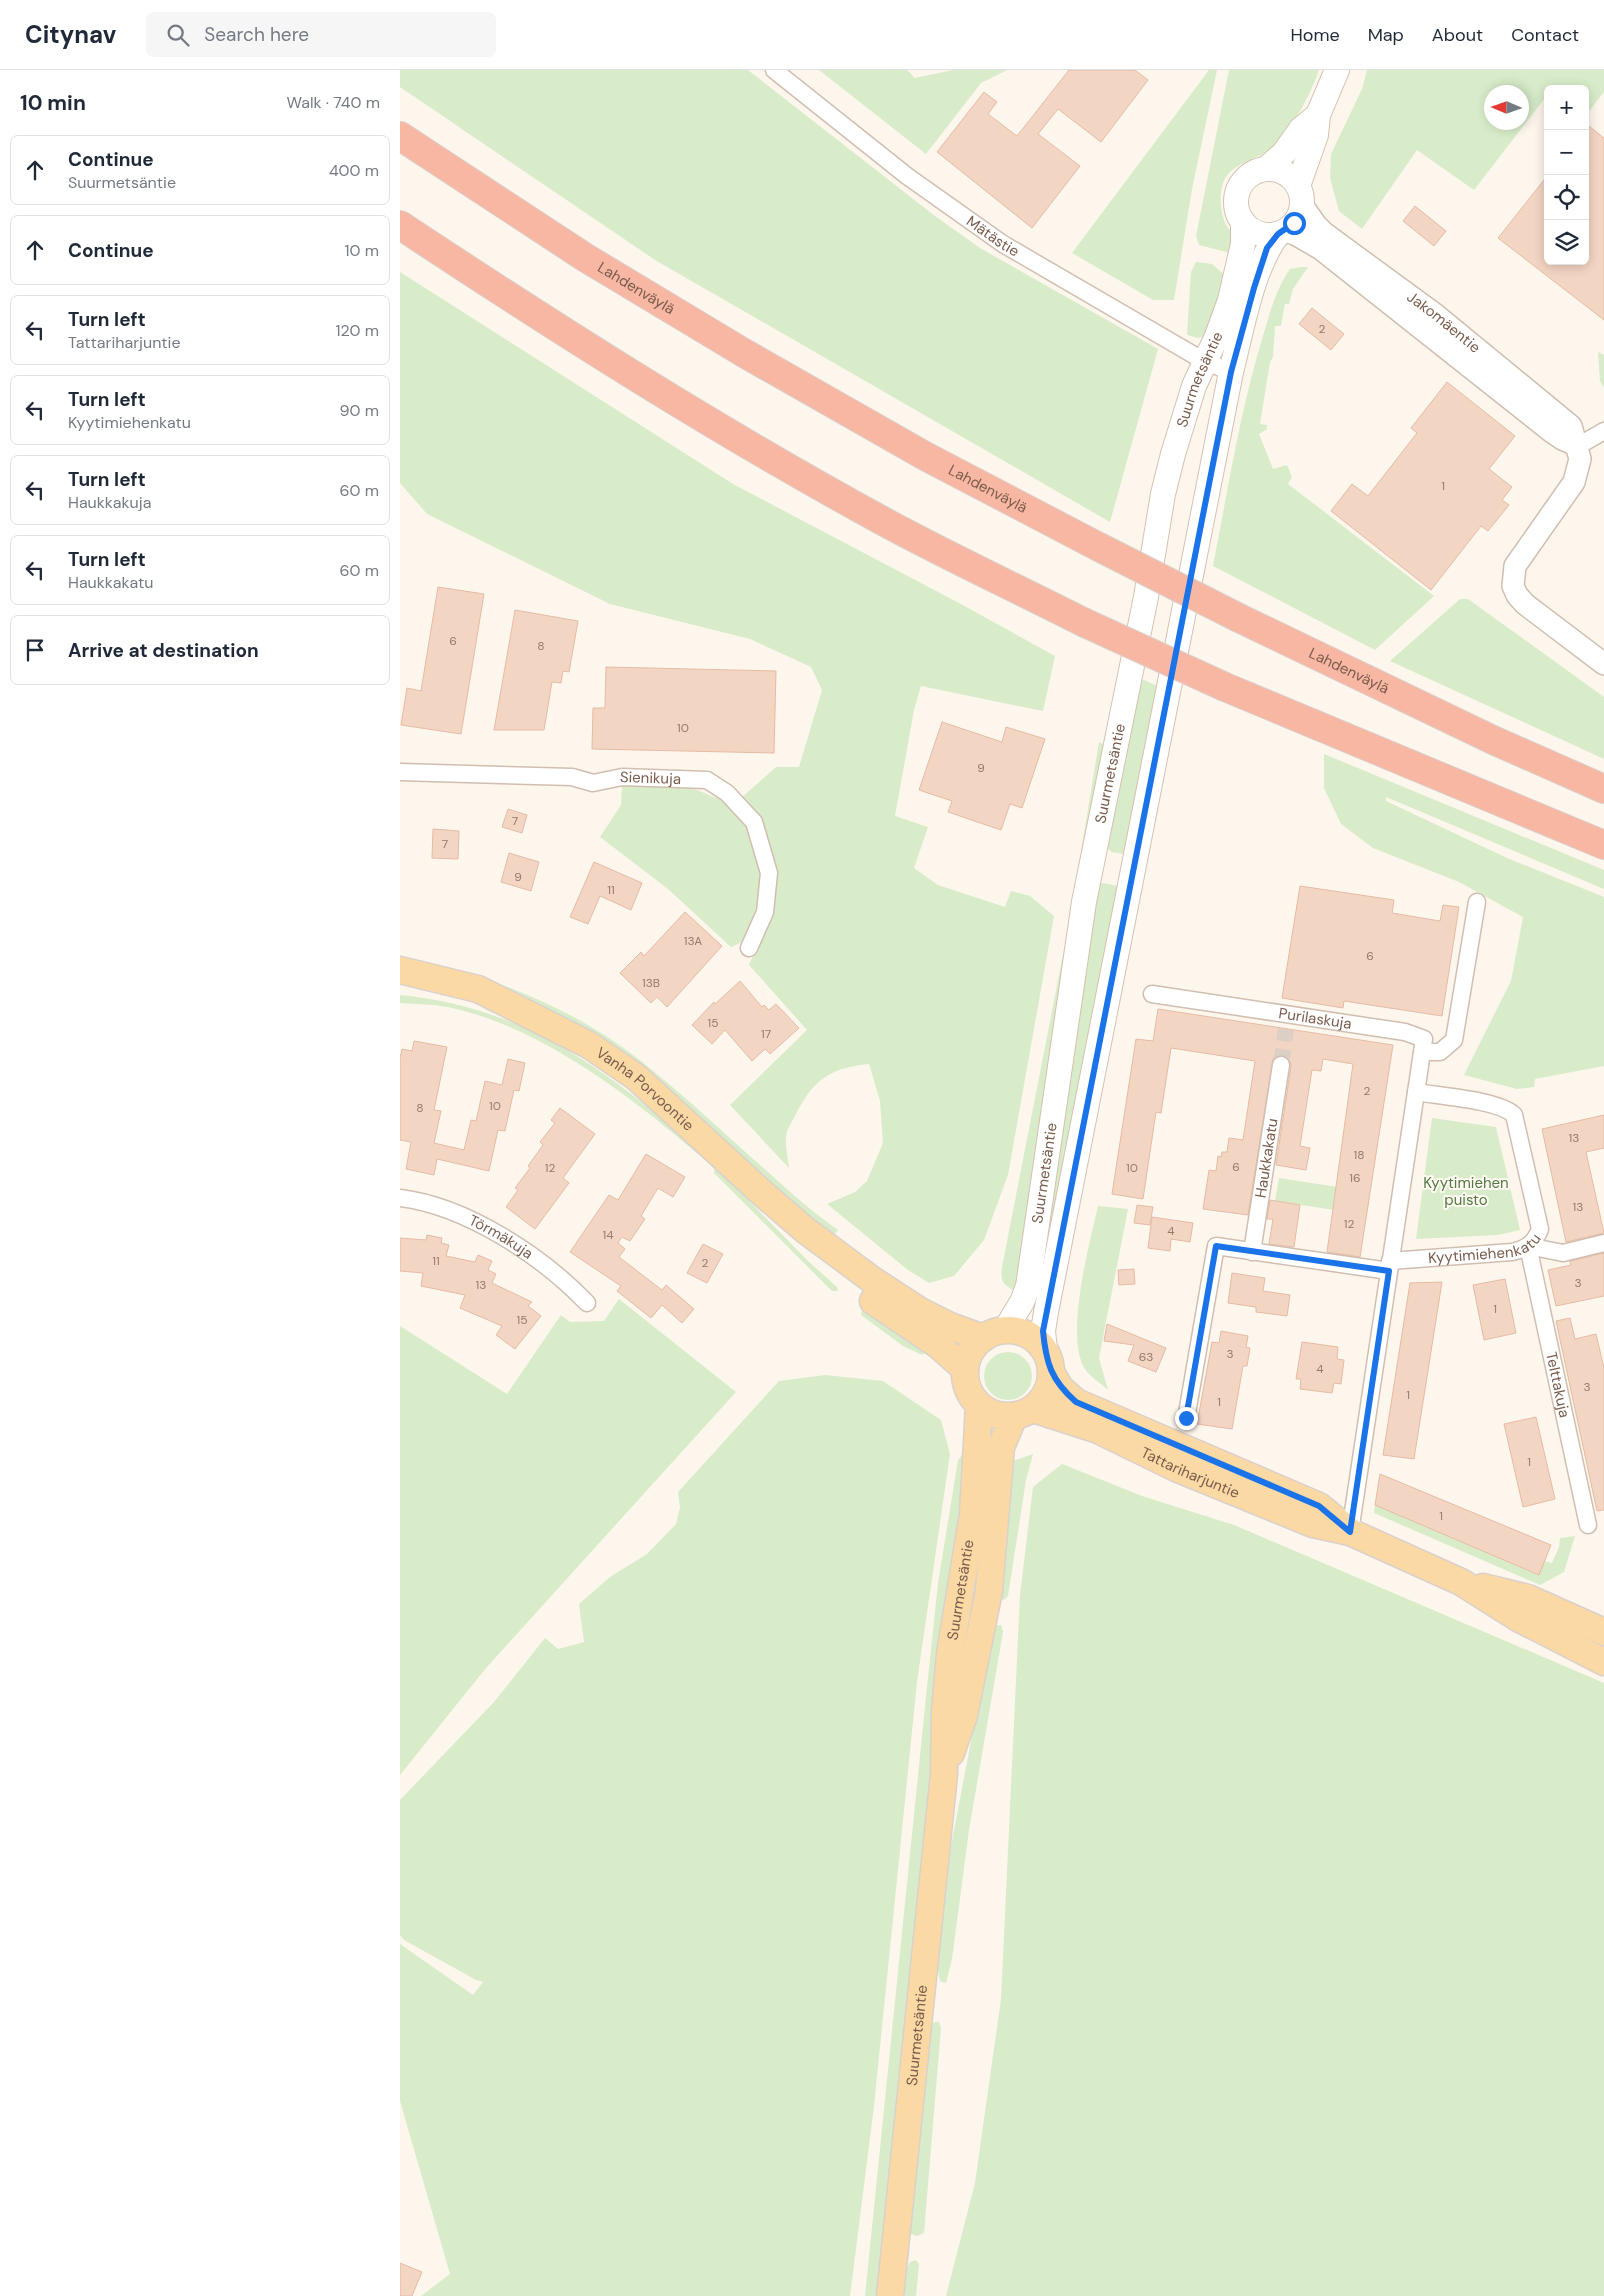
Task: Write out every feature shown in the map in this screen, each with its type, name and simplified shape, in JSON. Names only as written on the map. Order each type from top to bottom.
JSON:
[{"type":"highway","name":"Lahdenväylä","points":[[400,136],[586,258],[744,353],[925,456],[1239,618],[1493,740],[1604,789]]},
{"type":"highway","points":[[400,225],[538,317],[707,420],[881,520],[1083,622],[1225,687],[1604,844]]},
{"type":"main road","points":[[1300,196],[1285,173],[1266,169],[1254,172],[1240,186],[1236,205],[1243,222],[1259,233],[1281,233],[1298,218],[1300,196],[1316,135],[1318,115],[1337,70]]},
{"type":"main road","points":[[1266,169],[1284,153],[1301,129],[1318,115]]},
{"type":"main road","name":"Suurmetsäntie","points":[[994,1334],[1022,1302],[1028,1286],[1084,902],[1146,597],[1163,494],[1183,420],[1204,361],[1217,336],[1230,300],[1243,244],[1243,222]]},
{"type":"main road","name":"Suurmetsäntie","points":[[1048,1362],[1043,1331],[1057,1255],[1231,372],[1258,272],[1267,248],[1281,233]]},
{"type":"main road","name":"Vanha Porvoontie","points":[[400,970],[478,989],[589,1045],[636,1077],[805,1230],[871,1279],[920,1311],[950,1326],[994,1334]]},
{"type":"main road","name":"Vanha Porvoontie","points":[[400,988],[514,1008]]},
{"type":"main road","name":"Vanha Porvoontie","points":[[761,1192],[794,1238],[826,1268],[938,1345],[965,1368]]},
{"type":"main road","points":[[1023,1332],[1035,1339],[1048,1362],[1048,1389],[1042,1401],[1024,1413],[1001,1416],[979,1406],[971,1396],[966,1384],[965,1368],[972,1350],[994,1334],[1023,1332]]},
{"type":"main road","name":"Tattariharjuntie","points":[[1048,1362],[1060,1388],[1076,1402],[1319,1506],[1350,1532]]},
{"type":"main road","name":"Suurmetsäntie","points":[[890,2296],[944,1774],[945,1711],[950,1654],[973,1514],[979,1406]]},
{"type":"main road","name":"Suurmetsäntie","points":[[944,1774],[964,1716],[989,1590],[1001,1447],[1024,1413]]},
{"type":"main road","name":"Tattariharjuntie","points":[[1024,1413],[1098,1430],[1178,1469],[1313,1524],[1350,1532],[1461,1582],[1518,1618],[1604,1662]]},
{"type":"main road","name":"Tattariharjuntie","points":[[1461,1582],[1528,1598],[1604,1632]]},
{"type":"street","name":"Mätästie","points":[[774,70],[907,176],[1003,244],[1204,361],[1231,372]]},
{"type":"street","name":"Jakomäentie","points":[[1300,196],[1316,225],[1324,233],[1436,315],[1571,426],[1580,459],[1574,482],[1515,566],[1513,586],[1517,595],[1526,604],[1604,664]]},
{"type":"street","name":"Jakomäentie","points":[[1281,233],[1295,234],[1321,250],[1552,432],[1578,446]]},
{"type":"street","points":[[1578,446],[1604,431]]},
{"type":"street","name":"Sienikuja","points":[[400,772],[572,777],[593,783],[622,777],[707,780],[727,793],[754,822],[770,873],[766,912],[749,948]]},
{"type":"street","points":[[1350,1532],[1422,1052],[1440,1052],[1454,1040],[1477,902]]},
{"type":"street","name":"Purilaskuja","points":[[1152,994],[1287,1022],[1405,1032],[1424,1039],[1422,1052]]},
{"type":"street","name":"Haukkakatu","points":[[1252,1252],[1281,1065]]},
{"type":"street","name":"Kyytimiehenkatu","points":[[1186,1418],[1216,1246],[1252,1252],[1390,1266],[1499,1254],[1528,1246],[1537,1239],[1540,1223],[1514,1115],[1510,1111],[1494,1105],[1416,1092]]},
{"type":"street","name":"Törmäkuja","points":[[400,1198],[417,1200],[454,1212],[491,1230],[565,1281],[586,1303]]},
{"type":"street","points":[[1528,1246],[1563,1252],[1604,1243]]},
{"type":"street","name":"Telttakuja","points":[[1528,1246],[1588,1525]]},
{"type":"green space","points":[[400,70],[748,70],[935,216],[980,248],[1158,349],[1110,522],[655,260],[400,87]]},
{"type":"green space","points":[[819,70],[907,70],[915,78],[953,70],[1007,70],[981,83],[926,154]]},
{"type":"green space","points":[[1209,70],[1217,70],[1192,189],[1174,300],[1153,300],[1072,253]]},
{"type":"green space","points":[[1229,70],[1319,70],[1301,110],[1288,130],[1274,146],[1260,156],[1237,167],[1225,178],[1221,192],[1221,206],[1226,225],[1233,235],[1234,254],[1199,245],[1196,236]]},
{"type":"green space","points":[[1367,70],[1604,70],[1604,92],[1589,111],[1589,85],[1544,85],[1544,99],[1529,119],[1529,85],[1484,85],[1484,130],[1520,130],[1474,190],[1417,150],[1362,229],[1339,211],[1330,178],[1331,154],[1362,89]]},
{"type":"green space","points":[[1196,262],[1212,264],[1228,278],[1205,336],[1198,338],[1187,335],[1191,272]]},
{"type":"green space","points":[[1308,267],[1293,289],[1289,304],[1285,304],[1281,326],[1275,326],[1273,357],[1270,362],[1260,424],[1267,425],[1267,429],[1259,434],[1273,469],[1287,465],[1292,477],[1288,484],[1434,596],[1375,650],[1213,566],[1241,421],[1255,364],[1274,301],[1281,285],[1290,269]]},
{"type":"green space","points":[[400,272],[733,484],[959,603],[1055,656],[1043,711],[921,686],[914,710],[895,816],[928,827],[914,868],[938,885],[1005,907],[1011,891],[1030,896],[1054,916],[1008,1175],[984,1240],[954,1276],[929,1283],[908,1270],[827,1204],[855,1192],[867,1181],[883,1143],[880,1101],[869,1064],[833,1073],[824,1078],[809,1093],[786,1134],[789,1168],[730,1105],[807,1030],[749,965],[772,913],[775,872],[758,814],[741,798],[776,767],[799,767],[822,690],[811,667],[750,639],[610,604],[427,514],[400,483]]},
{"type":"green space","points":[[1598,352],[1604,355],[1604,388],[1600,381]]},
{"type":"green space","points":[[1460,599],[1468,599],[1604,697],[1604,759],[1390,661]]},
{"type":"green space","points":[[1135,676],[1162,688],[1129,855],[1112,852],[1108,849],[1108,844],[1126,757]]},
{"type":"green space","points":[[1099,742],[1108,747],[1079,876],[1078,870]]},
{"type":"green space","points":[[1324,754],[1604,870],[1604,889],[1386,797],[1386,801],[1507,858],[1604,897],[1604,1066],[1535,1079],[1534,1087],[1517,1089],[1464,1075],[1511,981],[1523,917],[1459,882],[1373,848],[1341,824],[1324,788]]},
{"type":"green space","points":[[622,786],[690,787],[721,800],[749,825],[765,873],[761,912],[747,940],[731,947],[668,889],[600,837],[621,805]]},
{"type":"green space","points":[[1103,883],[1123,887],[1042,1300],[1033,1297],[1097,885]]},
{"type":"green space","points":[[1071,914],[1016,1291],[1003,1282],[1002,1267]]},
{"type":"green space","points":[[400,956],[467,973],[501,984],[565,1012],[595,1029],[666,1081],[798,1199],[838,1230],[835,1234],[806,1216],[669,1094],[400,962]]},
{"type":"green space","points":[[400,995],[445,1002],[487,1013],[526,1029],[563,1048],[599,1070],[633,1095],[700,1153],[698,1154],[608,1084],[540,1042],[505,1025],[469,1012],[434,1005],[400,1003]]},
{"type":"green space","name":"Kyytimiehen puisto","points":[[1432,1118],[1496,1127],[1520,1230],[1498,1235],[1416,1239]]},
{"type":"green space","points":[[715,1166],[809,1262],[837,1287],[838,1291],[832,1291],[714,1173]]},
{"type":"green space","points":[[1279,1178],[1370,1192],[1367,1215],[1275,1201]]},
{"type":"green space","points":[[1098,1206],[1128,1209],[1099,1358],[1108,1390],[1085,1369],[1079,1354],[1077,1335],[1081,1289]]},
{"type":"green space","points":[[619,1299],[736,1392],[486,1668],[400,1775],[400,1326],[507,1394],[561,1315],[570,1322],[604,1321]]},
{"type":"green space","points":[[863,1305],[929,1349],[922,1355],[903,1346],[861,1315]]},
{"type":"green space","points":[[1008,1352],[1017,1354],[1025,1359],[1030,1367],[1032,1376],[1030,1385],[1025,1393],[1017,1398],[1008,1400],[999,1398],[991,1393],[986,1385],[984,1376],[986,1367],[991,1359],[999,1354]]},
{"type":"green space","points":[[825,1375],[883,1381],[941,1420],[950,1454],[917,1682],[874,2106],[850,2296],[421,2296],[450,2274],[400,2101],[400,1944],[473,1995],[483,1982],[476,1980],[404,1940],[400,1935],[400,1800],[494,1702],[545,1638],[558,1649],[584,1642],[579,1604],[610,1577],[647,1554],[676,1524],[680,1507],[678,1492],[779,1381]]},
{"type":"green space","points":[[970,1452],[879,2296],[865,2296],[938,1583],[958,1460],[963,1454]]},
{"type":"green space","points":[[1033,1454],[1026,1480],[1008,1596],[1004,1600],[997,1598],[1007,1463]]},
{"type":"green space","points":[[1062,1464],[1142,1496],[1234,1525],[1604,1683],[1604,2296],[946,2296],[975,2183],[1001,1999],[1020,1595],[1033,1487]]},
{"type":"green space","points":[[1375,1505],[1538,1575],[1544,1561],[1552,1563],[1559,1547],[1560,1538],[1575,1536],[1564,1572],[1540,1585],[1374,1513]]},
{"type":"green space","points":[[1001,1625],[1003,1632],[969,1830],[952,1959],[946,1983],[940,1981],[937,1966],[951,1846],[993,1626]]},
{"type":"green space","points":[[939,2022],[941,2028],[924,2233],[917,2236],[911,2234],[910,2226],[931,2025]]},
{"type":"green space","points":[[916,2260],[919,2264],[916,2296],[904,2296],[907,2268],[910,2262]]},
{"type":"building","points":[[1069,70],[1135,70],[1148,80],[1101,142],[1058,109],[1038,134],[1080,166],[1032,228],[937,152],[984,92],[997,102],[988,114],[1017,136]]},
{"type":"building","points":[[1589,126],[1604,138],[1604,320],[1498,238],[1544,180],[1544,265],[1589,265]]},
{"type":"building","points":[[1415,206],[1446,231],[1434,246],[1403,221]]},
{"type":"building","points":[[1312,308],[1344,334],[1331,350],[1299,324]]},
{"type":"building","points":[[1447,382],[1515,436],[1489,469],[1512,487],[1502,500],[1509,505],[1488,531],[1481,526],[1431,590],[1331,511],[1352,484],[1368,496],[1417,433],[1411,428]]},
{"type":"building","points":[[438,587],[484,594],[461,734],[401,725],[407,688],[421,691]]},
{"type":"building","points":[[515,610],[578,621],[569,672],[563,671],[561,683],[552,682],[544,730],[494,730]]},
{"type":"building","points":[[606,667],[776,671],[774,753],[592,749],[593,708],[605,708]]},
{"type":"building","points":[[942,722],[1002,742],[1006,727],[1045,739],[1022,808],[1010,804],[1001,830],[948,812],[952,801],[919,790]]},
{"type":"building","points":[[508,809],[527,815],[522,833],[502,827]]},
{"type":"building","points":[[433,829],[459,831],[458,859],[432,858]]},
{"type":"building","points":[[509,853],[539,862],[531,891],[501,882]]},
{"type":"building","points":[[594,862],[642,883],[631,910],[600,896],[588,924],[570,917]]},
{"type":"building","points":[[1300,886],[1394,900],[1392,913],[1440,921],[1443,905],[1459,907],[1442,1016],[1344,1001],[1343,1008],[1282,998]]},
{"type":"building","points":[[685,912],[722,946],[667,1007],[657,997],[651,1003],[620,973],[641,952],[644,956]]},
{"type":"building","points":[[740,981],[762,1007],[764,1005],[769,1010],[776,1004],[799,1028],[770,1054],[765,1049],[752,1061],[725,1030],[712,1044],[692,1025],[714,1002],[715,1004]]},
{"type":"building","points":[[1158,1009],[1393,1045],[1360,1257],[1327,1252],[1353,1064],[1323,1059],[1321,1071],[1312,1070],[1300,1146],[1310,1148],[1306,1170],[1276,1165],[1291,1066],[1290,1061],[1283,1055],[1273,1059],[1248,1215],[1203,1209],[1209,1170],[1216,1171],[1218,1156],[1221,1157],[1222,1152],[1227,1152],[1229,1138],[1243,1140],[1255,1061],[1171,1048],[1161,1113],[1156,1112],[1143,1199],[1112,1194],[1136,1039],[1153,1041]]},
{"type":"building","points":[[414,1041],[447,1047],[434,1110],[441,1111],[434,1143],[464,1150],[471,1120],[476,1121],[485,1081],[502,1085],[508,1059],[525,1063],[519,1091],[514,1090],[505,1131],[498,1130],[489,1171],[437,1159],[434,1175],[406,1169],[411,1142],[400,1140],[400,1058],[402,1049],[412,1051]]},
{"type":"building","points":[[560,1108],[595,1134],[563,1178],[569,1183],[535,1229],[506,1207],[518,1190],[515,1188],[530,1168],[528,1166],[543,1145],[540,1142],[555,1123],[551,1120]]},
{"type":"building","points":[[1604,1115],[1604,1148],[1586,1152],[1604,1233],[1566,1242],[1542,1129]]},
{"type":"building","points":[[646,1154],[685,1177],[673,1197],[658,1188],[641,1216],[645,1219],[630,1241],[622,1237],[618,1243],[625,1249],[619,1257],[662,1290],[666,1285],[694,1309],[682,1323],[662,1305],[651,1318],[617,1291],[621,1286],[570,1252],[609,1195],[618,1200]]},
{"type":"building","points":[[1270,1200],[1300,1205],[1294,1247],[1269,1244],[1273,1219],[1267,1219]]},
{"type":"building","points":[[1137,1205],[1153,1207],[1150,1225],[1134,1223]]},
{"type":"building","points":[[1152,1217],[1193,1223],[1190,1242],[1171,1239],[1170,1251],[1148,1248]]},
{"type":"building","points":[[427,1235],[442,1238],[441,1243],[449,1245],[446,1256],[475,1262],[478,1255],[492,1261],[488,1270],[496,1274],[492,1283],[532,1302],[528,1306],[541,1316],[515,1349],[496,1335],[502,1326],[460,1308],[465,1295],[421,1286],[423,1273],[400,1271],[400,1238],[426,1240]]},
{"type":"building","points":[[703,1244],[723,1254],[707,1283],[687,1273]]},
{"type":"building","points":[[1604,1253],[1604,1296],[1556,1306],[1548,1270],[1571,1265],[1570,1261]]},
{"type":"building","points":[[1134,1269],[1135,1284],[1119,1285],[1118,1270]]},
{"type":"building","points":[[1232,1273],[1265,1278],[1263,1291],[1290,1295],[1287,1316],[1256,1312],[1256,1307],[1228,1303]]},
{"type":"building","points":[[1505,1279],[1516,1333],[1484,1340],[1473,1285]]},
{"type":"building","points":[[1442,1282],[1414,1459],[1383,1455],[1410,1283]]},
{"type":"building","points":[[1570,1318],[1575,1339],[1596,1334],[1604,1368],[1604,1510],[1597,1511],[1556,1321]]},
{"type":"building","points":[[1107,1324],[1166,1348],[1156,1372],[1128,1361],[1134,1345],[1104,1341]]},
{"type":"building","points":[[1221,1331],[1248,1336],[1246,1347],[1250,1348],[1247,1366],[1243,1366],[1232,1429],[1197,1424],[1212,1342],[1219,1343]]},
{"type":"building","points":[[1302,1342],[1338,1347],[1337,1359],[1344,1360],[1341,1384],[1334,1383],[1332,1393],[1300,1389],[1301,1379],[1296,1379]]},
{"type":"building","points":[[1536,1417],[1555,1499],[1523,1507],[1504,1424]]},
{"type":"building","points":[[1380,1474],[1551,1545],[1539,1575],[1375,1505]]},
{"type":"building","points":[[400,2263],[422,2272],[412,2296],[400,2296]]},
{"type":"tunnel","points":[[1281,1065],[1286,1029]]},
{"type":"route","points":[[1186,1418],[1216,1246],[1389,1271],[1350,1532],[1319,1506],[1181,1445],[1076,1402],[1060,1388],[1052,1374],[1050,1361],[1045,1350],[1043,1331],[1231,372],[1240,333],[1267,248],[1278,234],[1290,228],[1294,223]]}]
